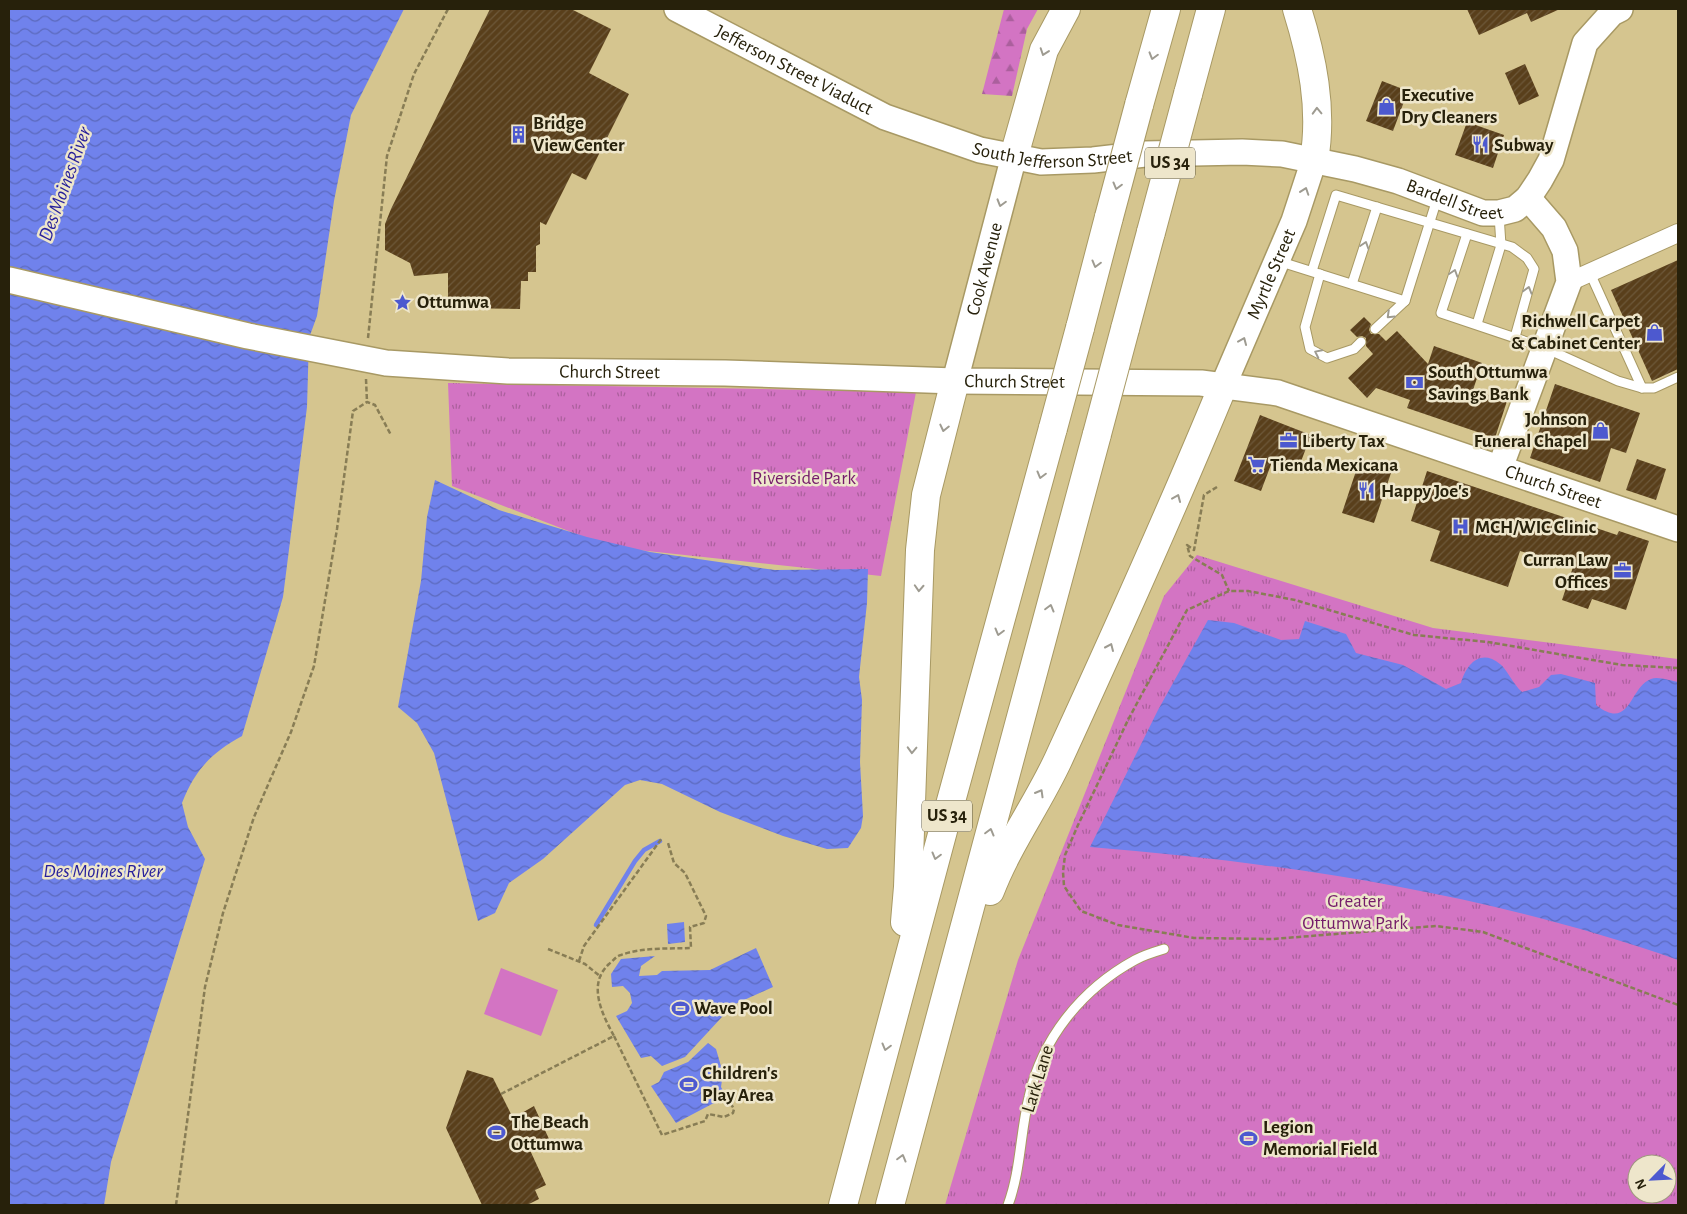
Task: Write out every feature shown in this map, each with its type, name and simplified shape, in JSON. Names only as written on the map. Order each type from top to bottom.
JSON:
[{"type":"highway","points":[[1014,156],[1044,50],[1066,9]]},
{"type":"highway","name":"US 34","points":[[843,1205],[1166,9]]},
{"type":"highway","name":"US 34","points":[[890,1205],[1211,9]]},
{"type":"highway","points":[[1297,9],[1316,88],[1318,140],[1314,160]]},
{"type":"highway","points":[[897,1007],[908,887],[920,550],[926,495],[955,380]]},
{"type":"highway","points":[[937,1030],[1002,860],[1048,780],[1072,730],[1169,518],[1223,386]]},
{"type":"main road","name":"Jefferson Street Viaduct","points":[[677,9],[885,117]]},
{"type":"main road","points":[[1528,198],[1551,160],[1585,43],[1612,13],[1620,9]]},
{"type":"main road","name":"South Jefferson Street","points":[[885,117],[980,150],[1042,162],[1093,160],[1145,154],[1242,152],[1282,154],[1314,160]]},
{"type":"main road","name":"Cook Avenue","points":[[955,380],[1014,156]]},
{"type":"main road","name":"Bardell Street","points":[[1314,160],[1398,181],[1483,213],[1498,213],[1515,209],[1528,198],[1554,228],[1579,278]]},
{"type":"main road","name":"Myrtle Street","points":[[1223,386],[1294,222],[1314,160]]},
{"type":"main road","points":[[1500,468],[1545,348],[1579,278]]},
{"type":"main road","name":"Church Street","points":[[9,280],[330,354],[386,363],[508,371],[726,373],[955,380],[1201,383],[1278,393],[1500,468],[1672,522]]},
{"type":"street","points":[[1579,278],[1678,233]]},
{"type":"lane","points":[[1361,342],[1354,349],[1327,358],[1310,349],[1304,327],[1336,195],[1512,247],[1526,258],[1534,269],[1515,337]]},
{"type":"lane","points":[[1375,329],[1405,301],[1438,196]]},
{"type":"lane","points":[[1352,284],[1378,207]]},
{"type":"lane","points":[[1477,324],[1501,245],[1498,213]]},
{"type":"lane","points":[[1467,234],[1441,313],[1545,348],[1618,381],[1642,388],[1654,388],[1678,377]]},
{"type":"lane","points":[[1277,261],[1405,301]]},
{"type":"lane","points":[[1579,278],[1642,388]]},
{"type":"lane","name":"Lark Lane","points":[[1008,1205],[1016,1184],[1029,1096],[1049,1041],[1089,992],[1136,959],[1164,949]]},
{"type":"path","points":[[365,360],[387,156],[414,74],[448,9]]},
{"type":"path","points":[[176,1205],[205,987],[223,913],[254,817],[291,732],[314,666],[335,539],[353,411],[367,402],[375,405],[391,435]]},
{"type":"path","points":[[1217,487],[1204,494],[1194,550],[1187,545],[1190,556],[1222,575],[1229,591]]},
{"type":"path","points":[[1678,668],[1622,665],[1488,642],[1414,634],[1295,600],[1248,591],[1229,591],[1187,610],[1128,720],[1078,825],[1065,855],[1063,872],[1064,886],[1081,911],[1118,925],[1194,938],[1273,939],[1436,926],[1483,932],[1678,1005]]},
{"type":"path","points":[[579,961],[584,946],[662,838]]},
{"type":"path","points":[[668,843],[674,863],[685,873],[702,907],[706,916],[704,924],[690,927],[691,948],[650,949],[619,955],[604,969],[598,986],[601,1011],[662,1135],[705,1121],[708,1114],[724,1117],[733,1113],[734,1109],[726,1096]]},
{"type":"path","points":[[548,950],[579,961],[601,977]]},
{"type":"path","points":[[501,1094],[614,1036]]},
{"type":"green space","points":[[1004,9],[1038,9],[1027,29],[1012,96],[982,94]]},
{"type":"green space","name":"Riverside Park","points":[[448,383],[916,392],[881,576],[610,547],[452,486]]},
{"type":"green space","name":"Greater Ottumwa Park","points":[[1197,555],[1433,628],[1678,659],[1678,1205],[945,1205],[1018,960],[1164,596]]},
{"type":"green space","points":[[501,968],[558,990],[541,1036],[484,1014]]},
{"type":"water","name":"Des Moines River","points":[[9,9],[404,9],[351,115],[334,201],[317,316],[309,338],[307,407],[283,597],[242,736],[221,749],[205,764],[192,781],[182,803],[188,827],[205,859],[111,1162],[104,1205],[9,1205]]},
{"type":"water","points":[[435,480],[499,510],[587,537],[650,552],[775,570],[868,569],[867,603],[859,677],[862,700],[860,762],[863,816],[861,828],[848,848],[827,849],[783,836],[720,812],[662,784],[640,780],[625,785],[543,859],[509,883],[495,913],[478,921],[434,753],[417,723],[398,707],[421,581],[427,517]]},
{"type":"water","points":[[1208,620],[1234,623],[1281,640],[1299,639],[1305,621],[1346,634],[1356,653],[1403,665],[1446,689],[1461,683],[1466,670],[1480,658],[1493,659],[1500,664],[1522,692],[1539,687],[1551,675],[1561,674],[1595,683],[1596,705],[1608,712],[1616,713],[1623,711],[1638,690],[1651,679],[1661,678],[1678,682],[1678,960],[1607,937],[1461,899],[1314,872],[1239,862],[1090,847],[1158,710]]},
{"type":"water","points":[[684,922],[685,942],[668,944],[667,924]]},
{"type":"water","name":"Wave Pool","points":[[756,948],[773,987],[733,1005],[685,1057],[662,1066],[651,1056],[641,1058],[616,1016],[627,1011],[632,1003],[630,993],[623,986],[612,987],[611,974],[621,959],[655,956],[641,966],[639,976],[657,975],[662,971],[710,970]]},
{"type":"water","name":"Children's Play Area","points":[[708,1043],[716,1049],[723,1073],[721,1087],[726,1096],[724,1100],[712,1104],[676,1123],[651,1086],[659,1082],[664,1072],[688,1062]]},
{"type":"building","name":"Bridge View Center","points":[[490,9],[571,9],[611,29],[589,73],[629,94],[586,180],[572,173],[546,225],[540,222],[540,244],[536,246],[536,272],[528,272],[528,281],[521,281],[520,309],[448,308],[448,273],[414,276],[410,263],[385,250],[385,224]]},
{"type":"building","points":[[1467,9],[1560,9],[1531,22],[1527,13],[1479,35]]},
{"type":"building","points":[[1525,64],[1539,96],[1519,105],[1505,73]]},
{"type":"building","name":"Executive Dry Cleaners","points":[[1382,81],[1408,91],[1393,131],[1366,121]]},
{"type":"building","name":"Subway","points":[[1467,122],[1504,135],[1493,168],[1455,155]]},
{"type":"building","name":"Richwell Carpet & Cabinet Center","points":[[1678,260],[1678,369],[1652,381],[1611,290]]},
{"type":"building","name":"South Ottumwa Savings Bank","points":[[1364,317],[1371,324],[1369,330],[1371,334],[1379,334],[1386,341],[1397,331],[1428,364],[1434,346],[1482,363],[1473,390],[1507,401],[1495,438],[1407,408],[1410,400],[1376,388],[1367,398],[1348,378],[1373,354],[1366,346],[1366,338],[1362,336],[1357,337],[1350,330]]},
{"type":"building","name":"Johnson Funeral Chapel","points":[[1555,384],[1640,413],[1626,453],[1611,448],[1600,482],[1530,458]]},
{"type":"building","name":"Tienda Mexicana","points":[[1260,415],[1311,435],[1297,472],[1272,462],[1261,491],[1234,481]]},
{"type":"building","name":"Happy Joe's","points":[[1360,459],[1392,470],[1374,523],[1342,513]]},
{"type":"building","points":[[1637,459],[1666,469],[1656,500],[1626,490]]},
{"type":"building","points":[[1427,471],[1617,535],[1619,531],[1649,541],[1626,610],[1592,599],[1588,609],[1562,600],[1573,567],[1520,551],[1508,587],[1430,561],[1440,531],[1411,521]]},
{"type":"building","name":"The Beach Ottumwa","points":[[467,1070],[493,1078],[513,1118],[534,1106],[549,1139],[529,1148],[546,1185],[535,1190],[539,1199],[527,1205],[482,1205],[446,1128]]},
{"type":"waterway","points":[[596,925],[635,861],[644,850],[660,841]]},
{"type":"place","name":"Executive Dry Cleaners","points":[[1387,106]]},
{"type":"place","name":"Bridge View Center","points":[[519,134]]},
{"type":"place","name":"Subway","points":[[1480,145]]},
{"type":"place","name":"Ottumwa","points":[[403,302]]},
{"type":"place","name":"Richwell Carpet & Cabinet Center","points":[[1654,332]]},
{"type":"place","name":"South Ottumwa Savings Bank","points":[[1414,383]]},
{"type":"place","name":"Johnson Funeral Chapel","points":[[1601,430]]},
{"type":"place","name":"Liberty Tax","points":[[1288,441]]},
{"type":"place","name":"Tienda Mexicana","points":[[1256,465]]},
{"type":"place","name":"Happy Joe's","points":[[1367,491]]},
{"type":"place","name":"MCH/WIC Clinic","points":[[1461,527]]},
{"type":"place","name":"Curran Law Offices","points":[[1622,571]]},
{"type":"place","name":"Wave Pool","points":[[680,1008]]},
{"type":"place","name":"Children's Play Area","points":[[688,1084]]},
{"type":"place","name":"The Beach Ottumwa","points":[[497,1133]]},
{"type":"place","name":"Legion Memorial Field","points":[[1249,1138]]}]
